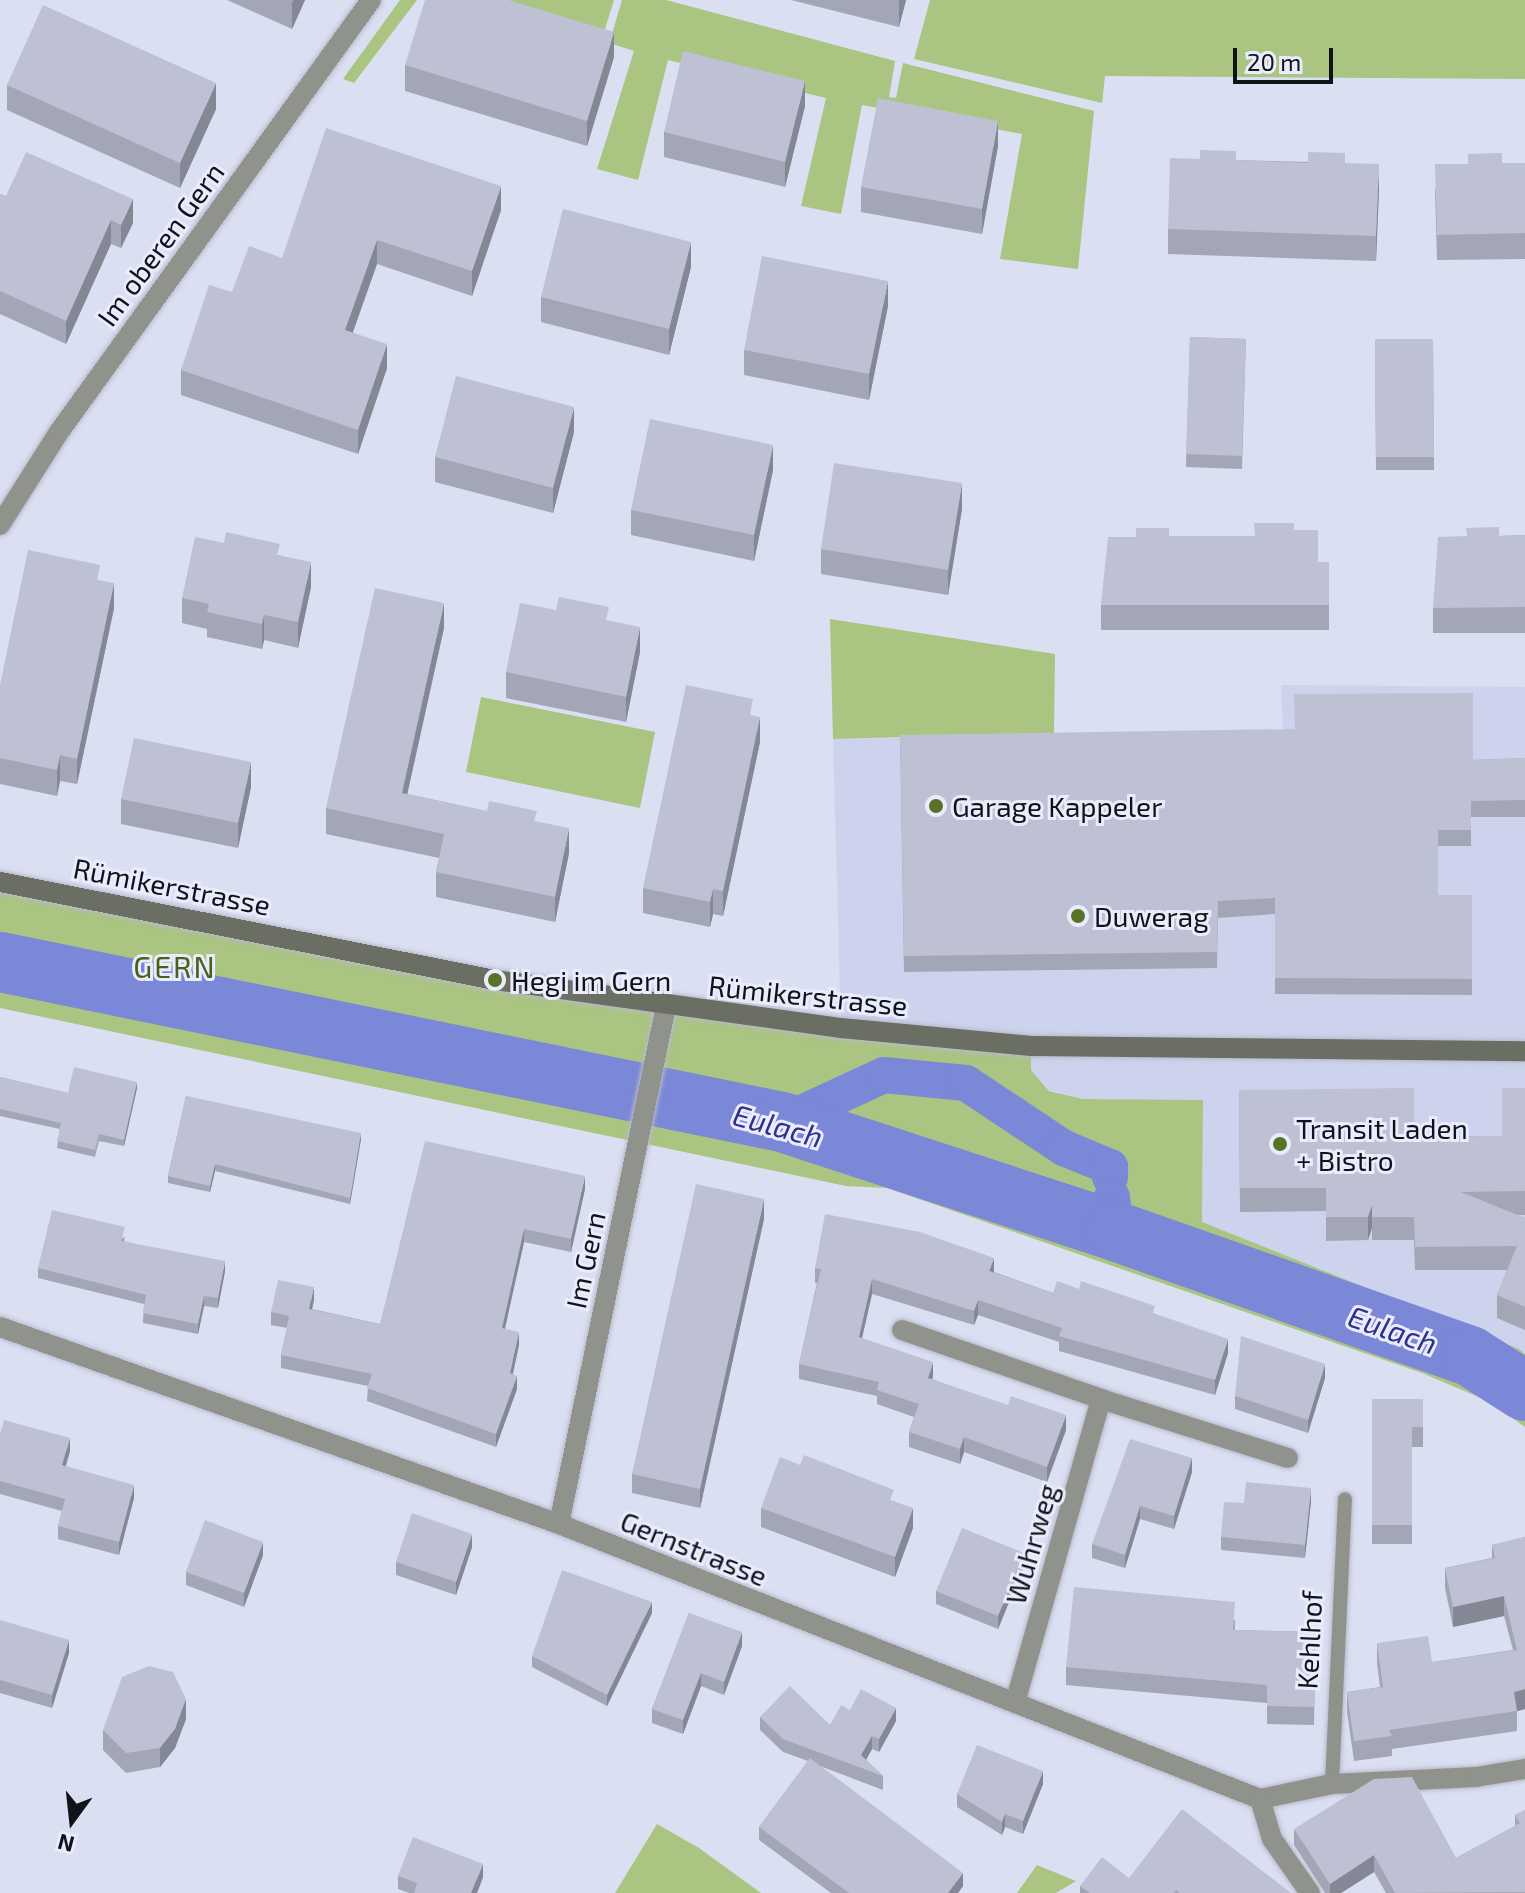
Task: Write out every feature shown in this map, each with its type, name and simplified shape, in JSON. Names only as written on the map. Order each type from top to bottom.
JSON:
[{"type":"main road","name":"Rümikerstrasse","points":[[0,882],[495,980],[666,1006],[1031,1046],[1525,1051]]},
{"type":"street","name":"Im oberen Gern","points":[[0,525],[59,432],[371,0]]},
{"type":"street","name":"Im Gern","points":[[559,1524],[666,1006]]},
{"type":"street","name":"Gernstrasse","points":[[0,1327],[559,1524],[1260,1799]]},
{"type":"street","points":[[902,1330],[1101,1399],[1288,1458]]},
{"type":"street","name":"Wuhrweg","points":[[1015,1703],[1101,1399]]},
{"type":"street","points":[[1310,1893],[1272,1839],[1260,1799],[1332,1784],[1476,1777],[1525,1769]]},
{"type":"lane","name":"Kehlhof","points":[[1332,1784],[1345,1499]]},
{"type":"shaded area","points":[[1281,685],[1525,687],[1525,1354],[1202,1222],[1203,1101],[1083,1099],[1049,1090],[1031,1070],[1031,1046],[841,1028],[833,739],[1283,733]]},
{"type":"green space","points":[[400,0],[417,0],[354,83],[343,79]]},
{"type":"green space","points":[[475,0],[614,0],[603,35],[611,37],[622,0],[666,0],[895,61],[889,97],[896,98],[903,63],[1094,111],[1078,269],[1000,259],[1022,134],[862,105],[841,214],[801,206],[826,98],[668,60],[638,180],[597,169],[634,51]]},
{"type":"green space","points":[[930,0],[1525,0],[1525,79],[1105,76],[1102,103],[914,59]]},
{"type":"green space","points":[[830,619],[1055,654],[1054,733],[833,739]]},
{"type":"green space","points":[[481,697],[655,732],[640,808],[466,772]]},
{"type":"green space","points":[[0,882],[495,980],[1031,1046],[1031,1070],[1049,1091],[1083,1099],[1203,1100],[1202,1222],[1519,1349],[1525,1354],[1525,1427],[1488,1401],[1422,1373],[887,1188],[846,1186],[0,1008]]},
{"type":"green space","points":[[657,1824],[699,1848],[761,1893],[615,1893]]},
{"type":"green space","points":[[1037,1865],[1076,1881],[1056,1893],[1017,1893]]},
{"type":"building","points":[[425,0],[508,0],[614,32],[587,121],[405,65]]},
{"type":"building","points":[[43,5],[216,83],[180,163],[7,85]]},
{"type":"building","points":[[683,51],[805,81],[785,162],[664,132]]},
{"type":"building","points":[[878,98],[998,121],[982,209],[861,187]]},
{"type":"building","points":[[326,128],[501,186],[472,271],[377,240],[345,330],[387,344],[358,430],[181,370],[209,285],[232,292],[249,246],[282,258]]},
{"type":"building","points":[[1200,150],[1236,151],[1236,160],[1308,163],[1308,152],[1345,153],[1345,163],[1379,164],[1376,236],[1168,229],[1170,158],[1200,159]]},
{"type":"building","points":[[26,152],[133,199],[121,225],[111,220],[66,321],[0,291],[0,194],[6,196]]},
{"type":"building","points":[[1502,153],[1502,163],[1525,163],[1525,233],[1437,235],[1435,164],[1468,164],[1468,154]]},
{"type":"building","points":[[563,209],[691,242],[669,329],[541,297]]},
{"type":"building","points":[[762,256],[888,281],[869,374],[744,350]]},
{"type":"building","points":[[1190,337],[1246,339],[1242,456],[1186,454]]},
{"type":"building","points":[[1375,339],[1433,339],[1434,457],[1376,457]]},
{"type":"building","points":[[456,376],[574,407],[553,488],[435,457]]},
{"type":"building","points":[[650,419],[773,445],[754,535],[631,510]]},
{"type":"building","points":[[834,463],[962,483],[948,570],[821,549]]},
{"type":"building","points":[[1254,523],[1294,523],[1294,530],[1318,530],[1318,562],[1329,562],[1329,605],[1101,605],[1108,537],[1136,537],[1136,528],[1169,528],[1169,536],[1255,536]]},
{"type":"building","points":[[1499,527],[1499,536],[1525,535],[1525,607],[1433,608],[1438,537],[1467,536],[1466,528]]},
{"type":"building","points":[[226,532],[280,544],[277,555],[311,562],[298,622],[264,615],[262,624],[207,612],[209,604],[182,598],[195,537],[224,543]]},
{"type":"building","points":[[28,550],[100,565],[97,580],[114,583],[77,759],[60,755],[57,770],[0,758],[0,685]]},
{"type":"building","points":[[375,588],[444,603],[402,793],[487,811],[489,801],[537,811],[534,821],[569,828],[555,897],[436,872],[444,834],[326,808]]},
{"type":"building","points":[[559,597],[609,607],[606,620],[640,627],[626,697],[506,672],[520,603],[556,610]]},
{"type":"building","points":[[686,685],[753,699],[750,715],[760,717],[723,891],[713,889],[710,902],[643,888]]},
{"type":"building","points":[[1473,693],[1473,760],[1525,758],[1525,800],[1471,801],[1471,830],[1438,830],[1438,895],[1472,895],[1472,979],[1275,978],[1275,898],[1218,901],[1217,952],[904,956],[900,735],[1295,729],[1294,694]]},
{"type":"building","points":[[134,738],[251,762],[238,823],[121,799]]},
{"type":"building","points":[[74,1067],[137,1082],[124,1140],[99,1134],[95,1150],[57,1141],[61,1123],[0,1109],[0,1077],[68,1093]]},
{"type":"building","points":[[1414,1088],[1414,1137],[1502,1136],[1502,1088],[1525,1088],[1525,1191],[1461,1192],[1525,1218],[1525,1307],[1497,1295],[1517,1246],[1415,1247],[1414,1217],[1372,1217],[1372,1205],[1368,1217],[1326,1217],[1326,1188],[1240,1188],[1239,1090]]},
{"type":"building","points":[[186,1096],[361,1133],[350,1198],[215,1164],[210,1186],[168,1176]]},
{"type":"building","points":[[425,1141],[585,1176],[571,1239],[524,1229],[502,1328],[519,1332],[510,1373],[517,1376],[496,1434],[367,1388],[372,1374],[281,1355],[289,1316],[271,1312],[278,1280],[314,1287],[309,1309],[380,1324]]},
{"type":"building","points":[[696,1184],[764,1199],[700,1489],[632,1474]]},
{"type":"building","points":[[52,1210],[125,1227],[121,1241],[225,1261],[218,1298],[204,1296],[198,1324],[143,1313],[146,1295],[38,1268]]},
{"type":"building","points":[[825,1214],[920,1232],[994,1258],[989,1271],[1053,1293],[1057,1281],[1079,1289],[1081,1281],[1155,1306],[1153,1313],[1228,1339],[1215,1380],[1059,1336],[1062,1328],[978,1300],[974,1311],[872,1279],[859,1337],[933,1362],[928,1378],[1008,1405],[1011,1396],[1066,1415],[1047,1467],[964,1437],[960,1449],[909,1432],[919,1404],[877,1390],[879,1382],[799,1364],[821,1269],[815,1268]]},
{"type":"building","points":[[1241,1336],[1325,1364],[1308,1420],[1235,1396]]},
{"type":"building","points":[[1372,1399],[1423,1399],[1423,1427],[1412,1427],[1412,1525],[1372,1525]]},
{"type":"building","points":[[4,1420],[70,1438],[62,1465],[134,1485],[119,1542],[58,1526],[65,1499],[0,1481],[0,1434]]},
{"type":"building","points":[[1130,1439],[1192,1458],[1174,1516],[1140,1506],[1125,1555],[1092,1544]]},
{"type":"building","points":[[804,1455],[894,1490],[890,1500],[913,1508],[895,1557],[761,1508],[780,1457],[800,1465]]},
{"type":"building","points":[[1246,1482],[1311,1488],[1305,1545],[1221,1537],[1224,1502],[1244,1503]]},
{"type":"building","points":[[412,1513],[472,1534],[456,1582],[396,1562]]},
{"type":"building","points":[[205,1520],[263,1542],[244,1593],[186,1572]]},
{"type":"building","points":[[962,1528],[1024,1553],[998,1616],[936,1591]]},
{"type":"building","points":[[1525,1537],[1525,1689],[1514,1692],[1517,1711],[1389,1730],[1392,1736],[1354,1741],[1347,1692],[1383,1687],[1377,1643],[1428,1636],[1432,1662],[1517,1650],[1504,1596],[1453,1607],[1445,1568],[1495,1558],[1492,1545]]},
{"type":"building","points":[[562,1570],[652,1602],[607,1695],[532,1656]]},
{"type":"building","points":[[1074,1587],[1235,1602],[1233,1630],[1316,1632],[1314,1707],[1267,1706],[1267,1685],[1066,1667]]},
{"type":"building","points":[[689,1613],[742,1632],[724,1682],[701,1673],[683,1720],[652,1709]]},
{"type":"building","points":[[0,1620],[69,1640],[52,1695],[0,1680]]},
{"type":"building","points":[[149,1666],[173,1672],[186,1699],[175,1729],[160,1748],[126,1753],[103,1730],[122,1677]]},
{"type":"building","points":[[790,1686],[830,1725],[841,1705],[850,1710],[861,1689],[896,1708],[879,1739],[872,1736],[861,1755],[883,1776],[783,1739],[760,1717]]},
{"type":"building","points":[[977,1745],[1043,1771],[1023,1821],[1005,1814],[1002,1822],[957,1794]]},
{"type":"building","points":[[810,1758],[963,1873],[948,1893],[849,1893],[759,1827]]},
{"type":"building","points":[[1412,1777],[1456,1858],[1520,1823],[1515,1815],[1525,1810],[1525,1892],[1395,1893],[1374,1855],[1330,1884],[1294,1829],[1374,1779]]},
{"type":"building","points":[[1182,1809],[1291,1893],[1180,1893],[1176,1890],[1174,1893],[1090,1893],[1080,1886],[1102,1857],[1129,1878]]},
{"type":"building","points":[[413,1837],[483,1864],[471,1893],[414,1893],[417,1883],[398,1876]]},
{"type":"waterway","name":"Eulach","points":[[0,962],[782,1122],[1115,1231],[1470,1356],[1525,1391]]},
{"type":"waterway","points":[[782,1122],[884,1075],[966,1083],[1064,1148],[1110,1167],[1110,1177]]},
{"type":"waterway","points":[[1112,1197],[1115,1231]]},
{"type":"place","name":"Garage Kappeler","points":[[936,806]]},
{"type":"place","name":"Duwerag","points":[[1078,916]]},
{"type":"place","name":"Hegi im Gern","points":[[495,980]]},
{"type":"place","name":"Transit Laden + Bistro","points":[[1280,1144]]},
{"type":"district","name":"GERN","points":[[175,966]]}]
